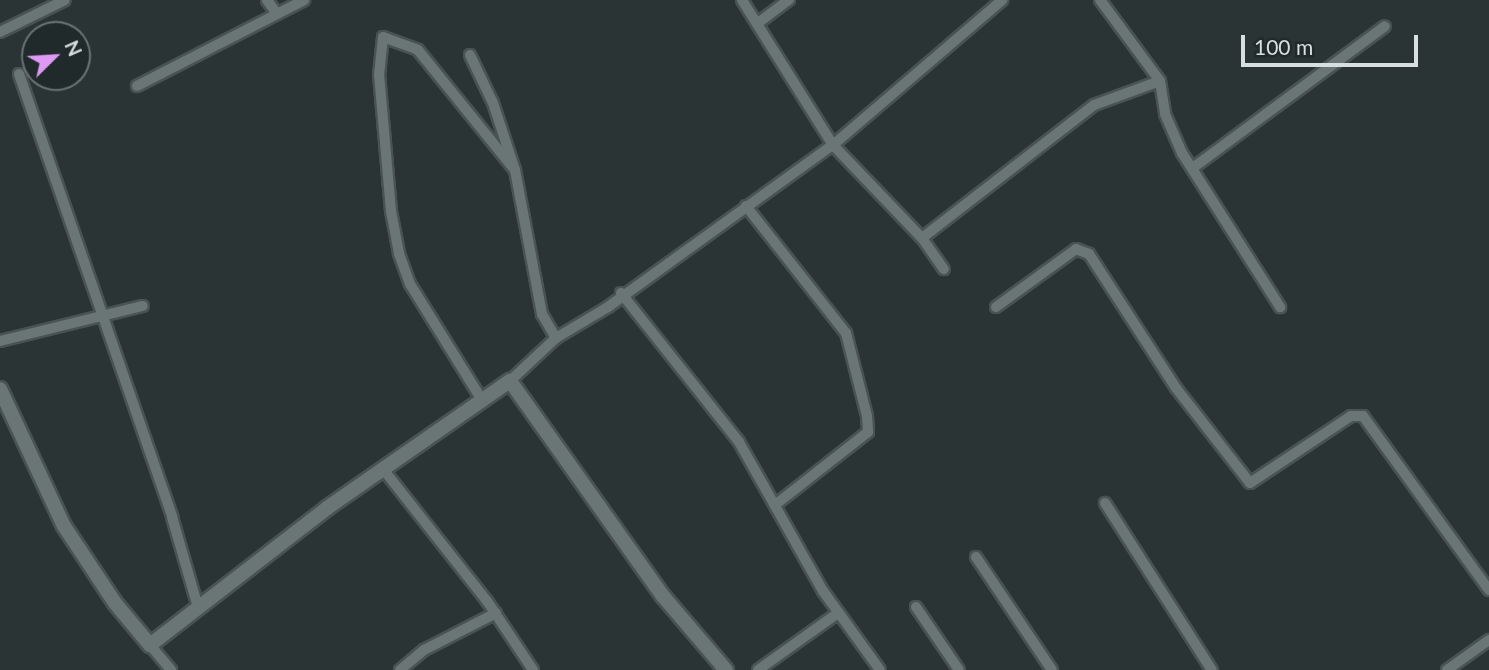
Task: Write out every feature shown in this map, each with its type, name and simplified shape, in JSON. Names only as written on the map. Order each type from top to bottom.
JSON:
[{"type":"street","points":[[0,32],[65,0]]},
{"type":"street","points":[[267,0],[277,14]]},
{"type":"street","points":[[137,86],[304,0]]},
{"type":"street","points":[[742,0],[833,145],[922,237],[944,269]]},
{"type":"street","points":[[758,23],[789,0]]},
{"type":"street","points":[[149,645],[383,469],[510,381],[556,338],[833,145],[1002,0]]},
{"type":"street","points":[[1100,0],[1160,81],[1166,114],[1182,153],[1194,167],[1279,307]]},
{"type":"street","points":[[1194,167],[1385,26]]},
{"type":"street","points":[[482,400],[410,284],[399,253],[391,211],[379,75],[383,37],[418,50],[514,170]]},
{"type":"street","points":[[470,55],[493,103],[514,170],[540,304],[556,338]]},
{"type":"street","points":[[19,74],[172,516],[198,607]]},
{"type":"street","points":[[922,237],[1094,105],[1160,81]]},
{"type":"street","points":[[747,206],[846,333],[867,416],[868,432],[775,505]]},
{"type":"street","points":[[996,307],[1076,249],[1089,254],[1176,388],[1250,483],[1351,415],[1363,416],[1489,590]]},
{"type":"street","points":[[621,293],[739,442],[838,613],[880,670]]},
{"type":"street","points":[[0,341],[143,306]]},
{"type":"street","points":[[510,381],[663,596],[726,670]]},
{"type":"street","points":[[0,389],[64,526],[115,603],[171,670]]},
{"type":"street","points":[[383,469],[496,613],[533,670]]},
{"type":"street","points":[[1105,503],[1208,668]]},
{"type":"street","points":[[976,557],[1052,670]]},
{"type":"street","points":[[916,607],[959,670]]},
{"type":"street","points":[[400,670],[424,650],[496,613]]},
{"type":"street","points":[[758,670],[838,613]]},
{"type":"street","points":[[1447,670],[1489,640]]}]
